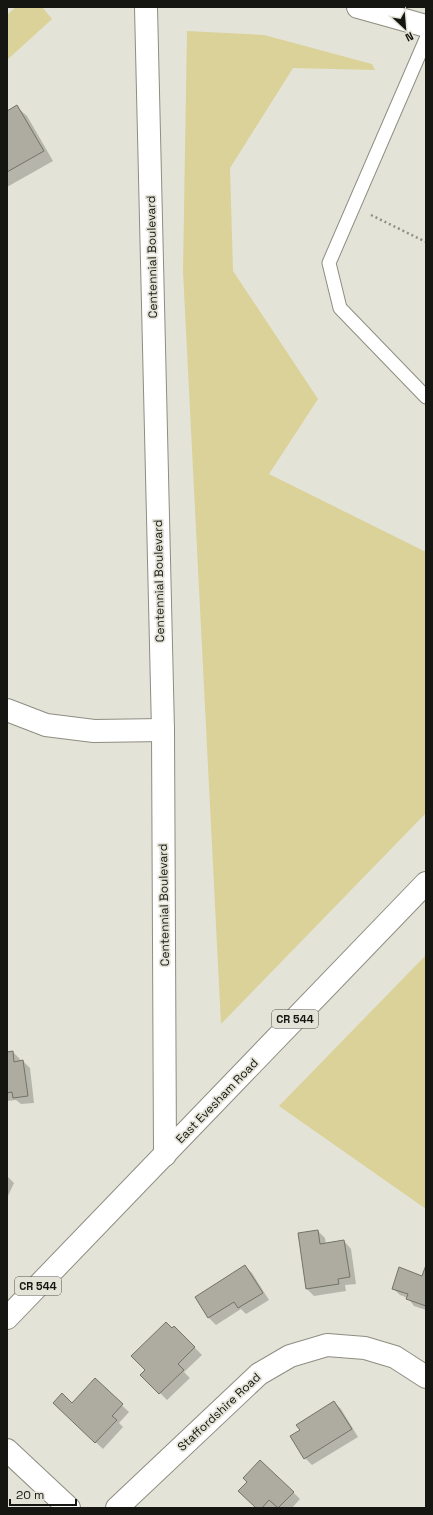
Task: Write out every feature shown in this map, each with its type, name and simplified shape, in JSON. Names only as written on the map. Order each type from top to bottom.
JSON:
[{"type":"main road","name":"Centennial Boulevard","points":[[146,7],[162,730],[165,1156]]},
{"type":"main road","points":[[358,7],[426,26]]},
{"type":"main road","points":[[7,710],[46,725],[94,731],[162,730]]},
{"type":"main road","name":"East Evesham Road","points":[[7,1318],[165,1156],[426,883]]},
{"type":"main road","name":"Staffordshire Road","points":[[117,1508],[259,1374],[290,1356],[326,1345],[365,1348],[395,1357],[426,1377]]},
{"type":"main road","points":[[7,1450],[69,1508]]},
{"type":"lane","points":[[426,39],[329,263],[340,308],[426,397]]},
{"type":"path","points":[[371,216],[426,242]]},
{"type":"shaded area","points":[[16,7],[42,7],[52,19],[7,60],[7,15]]},
{"type":"shaded area","points":[[187,31],[264,35],[372,64],[375,70],[293,68],[230,168],[233,271],[318,399],[269,474],[426,552],[426,813],[221,1024],[183,271]]},
{"type":"shaded area","points":[[426,955],[426,1209],[279,1106]]},
{"type":"building","points":[[17,105],[44,151],[7,172],[7,111]]},
{"type":"building","points":[[13,1051],[14,1062],[23,1060],[28,1096],[13,1098],[12,1092],[7,1093],[7,1052]]},
{"type":"building","points":[[318,1230],[320,1244],[344,1240],[350,1277],[338,1279],[339,1284],[306,1289],[298,1233]]},
{"type":"building","points":[[245,1265],[263,1293],[238,1308],[234,1302],[208,1318],[195,1297]]},
{"type":"building","points":[[426,1265],[426,1306],[406,1299],[408,1294],[392,1289],[399,1267],[422,1276]]},
{"type":"building","points":[[166,1322],[172,1328],[174,1326],[195,1347],[178,1364],[184,1370],[159,1394],[140,1375],[145,1370],[131,1356]]},
{"type":"building","points":[[95,1378],[123,1404],[112,1416],[117,1420],[95,1443],[53,1403],[62,1393],[72,1403]]},
{"type":"building","points":[[334,1401],[352,1429],[304,1459],[290,1436],[300,1430],[296,1425]]},
{"type":"building","points":[[260,1460],[294,1492],[278,1508],[269,1500],[262,1508],[256,1508],[238,1491],[247,1482],[243,1478]]}]
